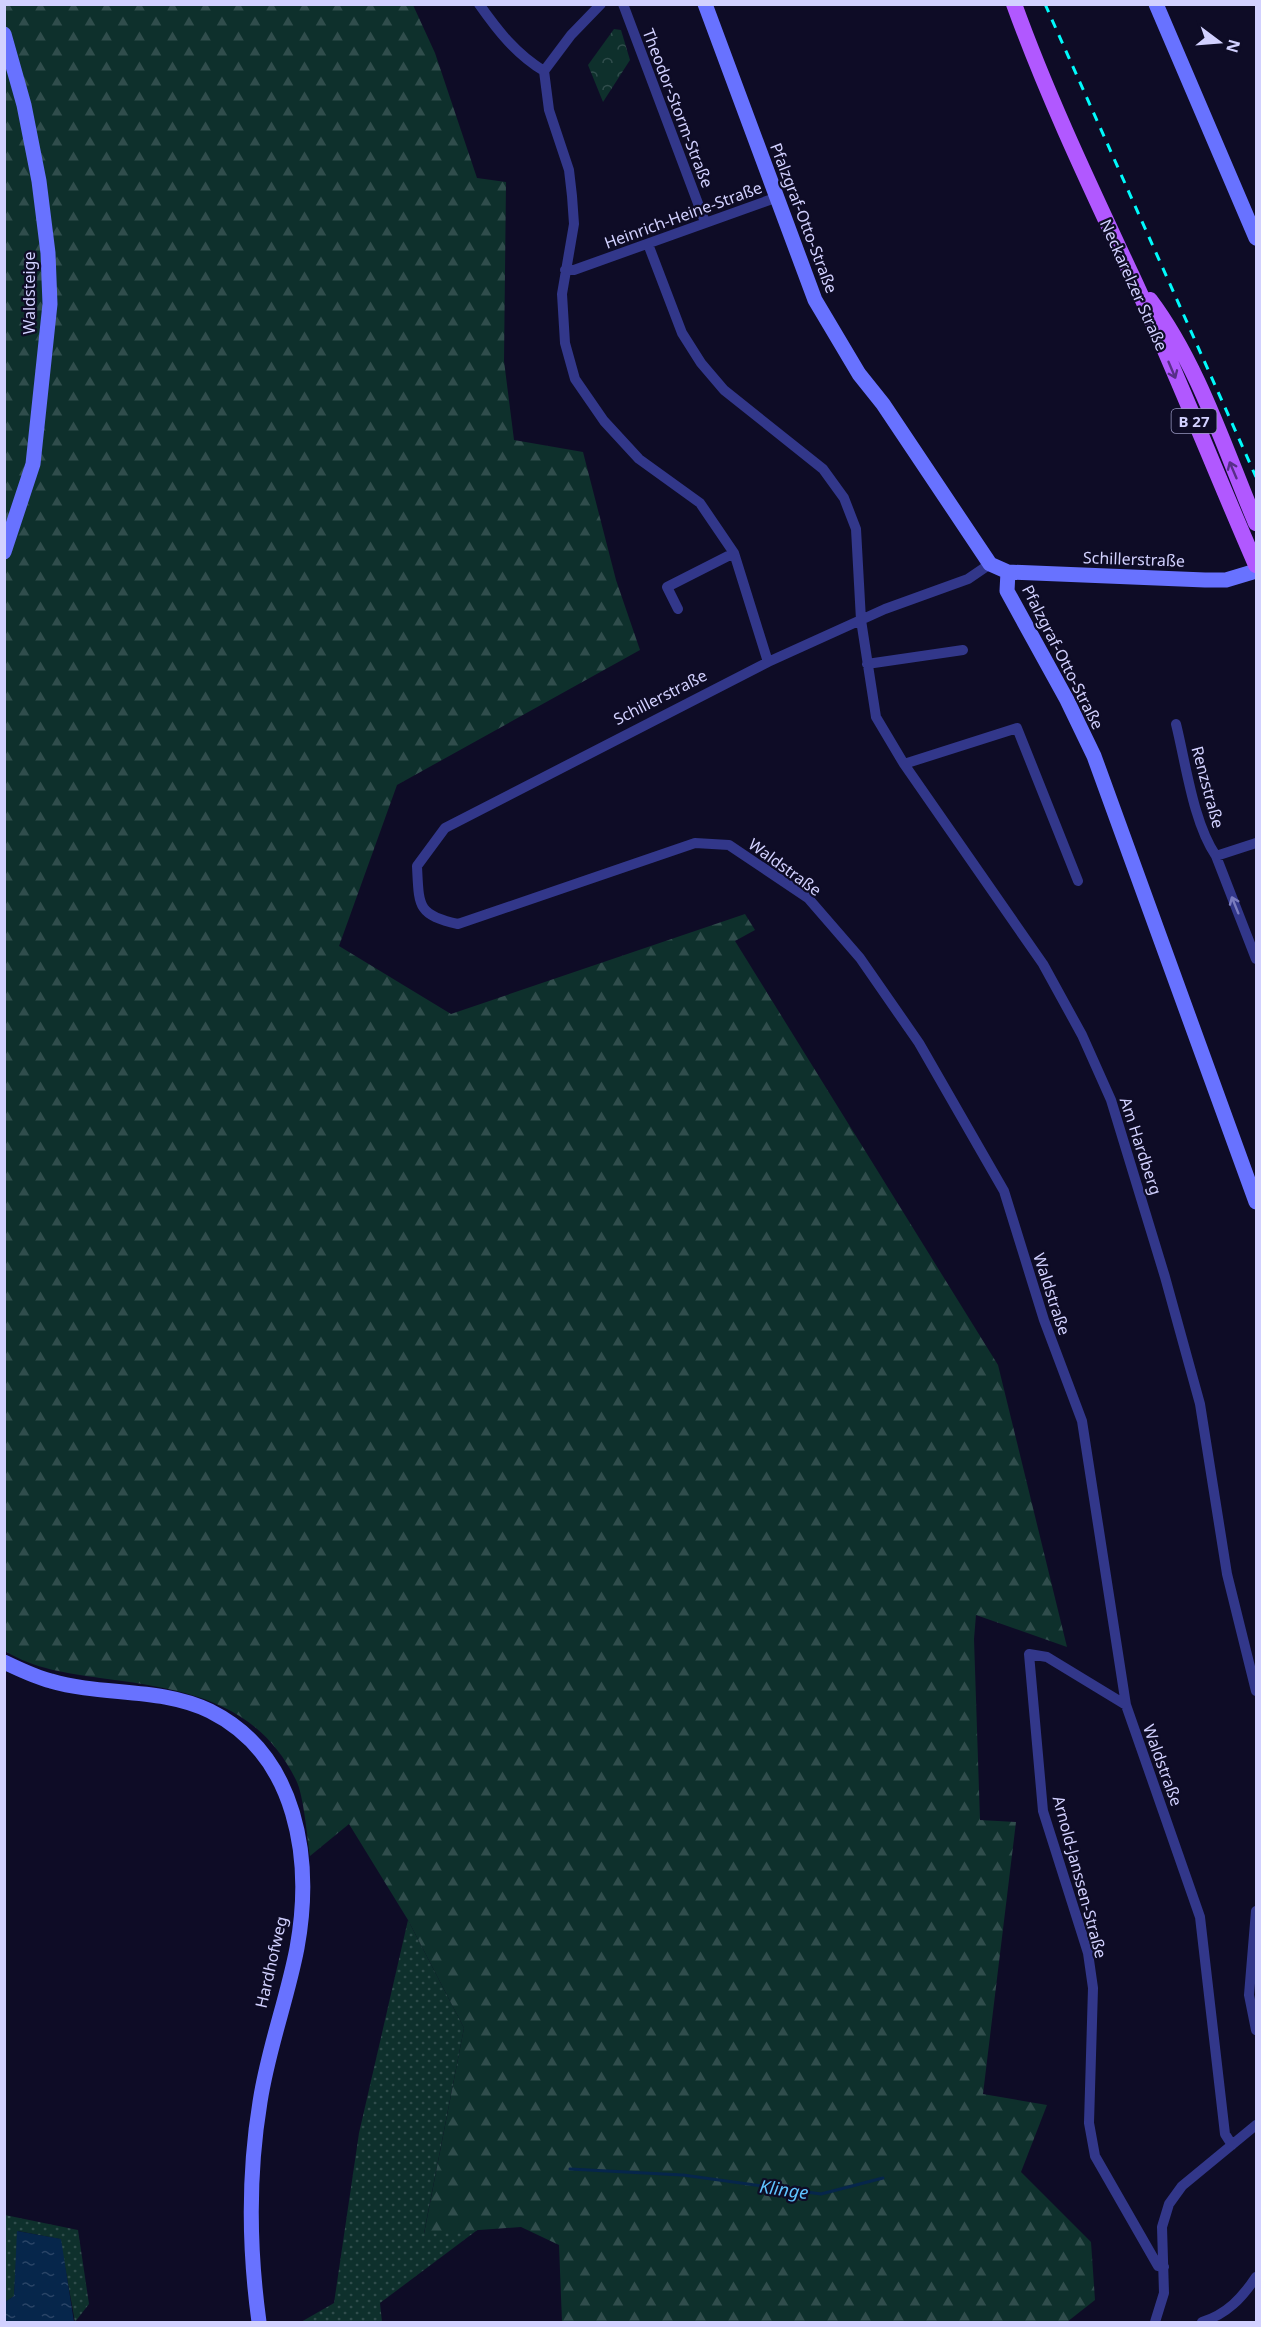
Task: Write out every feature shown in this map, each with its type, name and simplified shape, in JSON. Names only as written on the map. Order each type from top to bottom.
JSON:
[{"type":"main road","name":"Neckarelzer Straße","points":[[1014,4],[1038,70],[1084,175],[1133,277],[1257,565]]},
{"type":"main road","name":"B 27","points":[[1133,277],[1168,325],[1181,350],[1257,523]]},
{"type":"street","points":[[479,4],[510,44],[544,71]]},
{"type":"street","points":[[601,4],[571,35],[544,71],[549,110],[569,170],[572,196],[574,224],[562,294],[565,343],[575,379],[585,396],[639,459],[700,503],[734,553],[768,662]]},
{"type":"street","name":"Theodor-Storm-Straße","points":[[623,4],[705,222]]},
{"type":"street","name":"Pfalzgraf-Otto-Straße","points":[[705,4],[775,198],[823,315],[859,374],[883,404],[990,564],[1008,572],[1007,591],[1067,700],[1094,756],[1257,1202]]},
{"type":"street","points":[[1156,4],[1257,238]]},
{"type":"street","name":"Waldsteige","points":[[4,34],[24,105],[39,181],[48,253],[50,304],[33,464],[4,552]]},
{"type":"street","name":"Heinrich-Heine-Straße","points":[[565,270],[574,270],[775,198]]},
{"type":"street","name":"Am Hardberg","points":[[648,244],[682,333],[701,363],[724,390],[823,469],[844,498],[856,529],[861,620],[876,717],[904,764],[1043,964],[1082,1035],[1111,1100],[1162,1266],[1200,1404],[1227,1574],[1257,1691]]},
{"type":"street","points":[[678,609],[667,587],[734,553]]},
{"type":"street","name":"Schillerstraße","points":[[432,918],[419,896],[417,866],[445,828],[768,662],[861,620],[968,579],[990,564]]},
{"type":"street","name":"Schillerstraße","points":[[1008,572],[1226,580],[1257,571]]},
{"type":"street","points":[[867,664],[963,650]]},
{"type":"street","name":"Renzstraße","points":[[1176,724],[1209,847],[1216,856],[1257,959]]},
{"type":"street","points":[[904,764],[1017,728],[1078,881]]},
{"type":"street","name":"Waldstraße","points":[[432,918],[458,924],[695,843],[729,845],[808,898],[860,958],[919,1043],[1004,1191],[1044,1320],[1082,1421],[1126,1705],[1190,1881],[1200,1917],[1208,1961],[1225,2134],[1232,2145]]},
{"type":"street","points":[[1216,856],[1257,843]]},
{"type":"street","name":"Arnold-Janssen-Straße","points":[[1126,1705],[1047,1657],[1029,1654],[1043,1811],[1088,1953],[1091,1977],[1089,2123],[1095,2156],[1158,2266],[1164,2267]]},
{"type":"street","name":"Hardhofweg","points":[[4,1662],[51,1681],[165,1697],[210,1711],[255,1742],[286,1790],[299,1837],[302,1894],[296,1950],[272,2038],[256,2133],[251,2181],[251,2250],[259,2322]]},
{"type":"street","points":[[1257,1911],[1249,1995],[1257,2030]]},
{"type":"street","points":[[1155,2322],[1164,2293],[1162,2227],[1169,2204],[1182,2186],[1257,2125]]},
{"type":"street","points":[[1202,2322],[1219,2317],[1243,2297],[1257,2277]]},
{"type":"green space","points":[[4,5],[413,5],[435,53],[477,178],[506,182],[504,361],[514,440],[583,452],[616,580],[640,650],[397,785],[339,946],[451,1014],[745,914],[755,930],[735,941],[998,1365],[1067,1647],[976,1615],[974,1639],[980,1820],[1016,1822],[983,2094],[1047,2105],[1021,2172],[1091,2242],[1095,2300],[1067,2322],[562,2322],[559,2245],[521,2227],[424,2234],[464,2028],[408,1920],[349,1824],[310,1856],[303,1806],[296,1780],[279,1753],[260,1731],[238,1715],[188,1694],[160,1687],[51,1669],[27,1662],[5,1651]]},
{"type":"green space","points":[[614,29],[621,30],[630,60],[603,102],[588,65]]},
{"type":"green space","points":[[408,1920],[464,2028],[424,2233],[480,2228],[380,2303],[382,2322],[301,2322],[334,2303],[359,2133]]},
{"type":"green space","points":[[5,2215],[78,2230],[89,2304],[75,2322],[60,2239],[18,2231],[14,2296],[5,2302]]},
{"type":"water","points":[[17,2231],[61,2239],[74,2322],[5,2322],[5,2302],[14,2296]]},
{"type":"waterway","name":"Klinge","points":[[570,2169],[682,2175]]},
{"type":"waterway","name":"Klinge","points":[[683,2175],[821,2194],[883,2178]]},
{"type":"railway","points":[[1045,4],[1256,477]]}]
